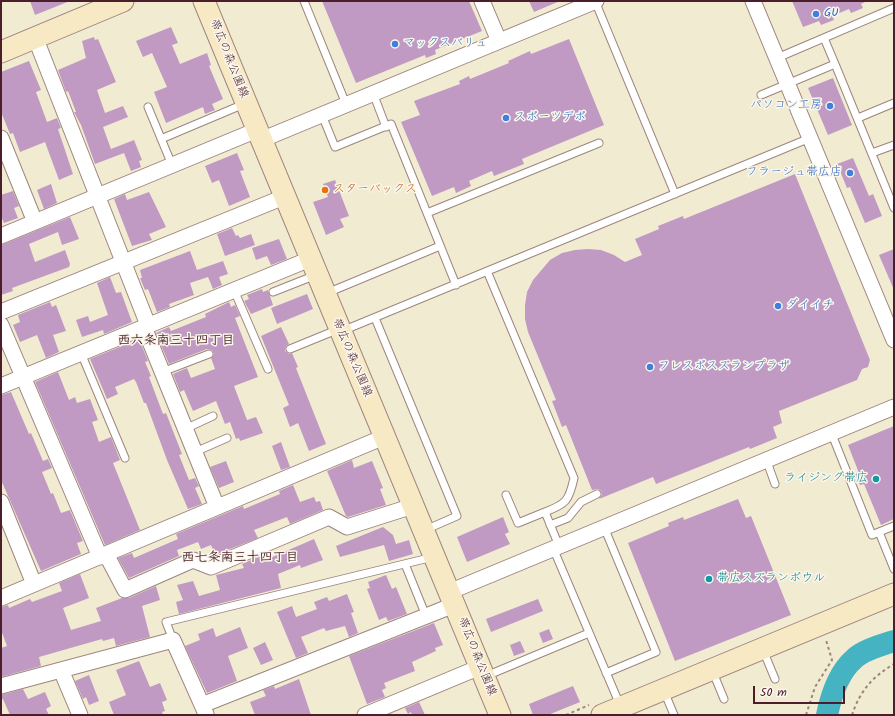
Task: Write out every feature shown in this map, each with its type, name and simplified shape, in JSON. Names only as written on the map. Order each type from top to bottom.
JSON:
[{"type":"main road","points":[[1,51],[123,1]]},
{"type":"main road","name":"帯広の森公園線","points":[[204,1],[500,715]]},
{"type":"main road","points":[[602,715],[894,594]]},
{"type":"street","points":[[482,1],[499,41]]},
{"type":"street","points":[[1,236],[172,165],[322,115],[596,1]]},
{"type":"street","points":[[753,1],[893,333]]},
{"type":"street","points":[[35,37],[124,262],[162,372],[217,507]]},
{"type":"street","points":[[1,138],[35,222]]},
{"type":"street","points":[[1,312],[284,197]]},
{"type":"street","points":[[1,386],[234,290],[314,267]]},
{"type":"street","points":[[1,325],[103,555],[125,590],[193,560],[211,567],[329,517],[346,527],[413,506]]},
{"type":"street","points":[[1,686],[174,640],[204,710],[426,616],[452,598],[556,547],[830,432],[894,407]]},
{"type":"street","points":[[1,598],[384,437]]},
{"type":"street","points":[[1,502],[34,584]]},
{"type":"street","points":[[62,670],[80,715]]},
{"type":"street","points":[[365,715],[482,672]]},
{"type":"lane","points":[[304,1],[346,104]]},
{"type":"lane","points":[[596,1],[676,194]]},
{"type":"lane","points":[[777,58],[894,8]]},
{"type":"lane","points":[[824,38],[894,208]]},
{"type":"lane","points":[[761,95],[835,64]]},
{"type":"lane","points":[[373,94],[386,127]]},
{"type":"lane","points":[[161,139],[246,103]]},
{"type":"lane","points":[[858,118],[894,103]]},
{"type":"lane","points":[[148,107],[172,165]]},
{"type":"lane","points":[[322,115],[335,147],[391,124],[456,285]]},
{"type":"lane","points":[[290,349],[375,318],[810,138]]},
{"type":"lane","points":[[427,213],[600,143]]},
{"type":"lane","points":[[872,153],[894,144]]},
{"type":"lane","points":[[325,294],[440,246]]},
{"type":"lane","points":[[273,292],[314,267]]},
{"type":"lane","points":[[487,271],[574,478],[571,492],[562,505],[518,523],[506,495]]},
{"type":"lane","points":[[234,290],[268,370]]},
{"type":"lane","points":[[375,318],[457,516],[423,531]]},
{"type":"lane","points":[[81,353],[125,458]]},
{"type":"lane","points":[[162,372],[209,354]]},
{"type":"lane","points":[[185,429],[213,416]]},
{"type":"lane","points":[[830,432],[872,535],[894,526]]},
{"type":"lane","points":[[195,452],[227,438]]},
{"type":"lane","points":[[766,459],[775,484]]},
{"type":"lane","points":[[550,524],[568,518],[581,502],[597,494]]},
{"type":"lane","points":[[545,512],[556,547],[589,633],[620,707]]},
{"type":"lane","points":[[604,527],[656,652],[606,673]]},
{"type":"lane","points":[[878,532],[894,569]]},
{"type":"lane","points":[[174,640],[166,622],[434,557]]},
{"type":"lane","points":[[405,564],[426,616]]},
{"type":"lane","points":[[482,672],[589,633]]},
{"type":"lane","points":[[763,648],[775,679]]},
{"type":"lane","points":[[712,670],[724,699]]},
{"type":"lane","points":[[663,689],[674,715]]},
{"type":"path","points":[[806,715],[815,688],[832,660],[825,636]]},
{"type":"path","points":[[852,715],[858,698],[867,686],[881,672],[894,664]]},
{"type":"building","points":[[30,1],[70,1],[35,15]]},
{"type":"building","name":"マックスバリュ","points":[[322,1],[469,1],[482,31],[435,50],[436,54],[426,58],[425,55],[356,83]]},
{"type":"building","points":[[529,1],[560,1],[534,12]]},
{"type":"building","name":"GU","points":[[792,1],[867,1],[861,4],[863,8],[851,13],[849,9],[832,16],[834,20],[821,25],[819,21],[803,27]]},
{"type":"building","points":[[171,27],[178,43],[172,45],[180,64],[207,53],[211,65],[209,66],[223,99],[212,104],[215,110],[205,114],[203,107],[166,123],[154,92],[167,87],[152,53],[143,57],[136,41]]},
{"type":"building","points":[[94,37],[95,40],[98,39],[116,82],[97,90],[105,113],[123,106],[128,117],[103,127],[111,149],[134,140],[142,160],[139,161],[141,167],[131,171],[124,153],[95,164],[81,125],[74,112],[76,112],[68,91],[66,92],[58,70],[86,58],[82,41]]},
{"type":"building","name":"スポーツデポ","points":[[569,39],[604,125],[522,159],[524,164],[494,176],[492,171],[469,181],[471,186],[456,193],[454,187],[432,196],[401,122],[420,115],[414,101],[460,84],[459,81],[469,76],[470,79],[509,63],[508,61],[530,51],[531,54]]},
{"type":"building","points":[[29,61],[41,90],[36,92],[47,122],[57,118],[61,128],[58,129],[73,174],[59,180],[45,142],[20,152],[13,133],[10,134],[1,112],[1,72]]},
{"type":"building","name":"パソコン工房","points":[[833,78],[852,125],[828,135],[808,88]]},
{"type":"building","points":[[237,153],[244,170],[240,171],[250,197],[229,206],[219,180],[212,183],[205,166]]},
{"type":"building","points":[[853,158],[869,196],[873,194],[882,216],[865,223],[850,187],[847,188],[837,164]]},
{"type":"building","points":[[795,174],[870,360],[868,367],[862,369],[857,380],[779,411],[782,423],[773,427],[777,438],[750,449],[749,447],[656,484],[653,477],[599,499],[602,495],[601,491],[598,489],[592,490],[566,425],[562,427],[552,401],[556,400],[528,332],[525,319],[525,305],[527,292],[533,280],[550,260],[562,253],[575,250],[601,250],[614,255],[625,262],[642,255],[635,239],[659,229],[658,226],[683,216],[684,219]]},
{"type":"building","points":[[335,180],[349,216],[340,219],[344,227],[326,235],[313,202],[328,197],[323,184]]},
{"type":"building","points":[[51,184],[57,203],[44,209],[37,190]]},
{"type":"building","points":[[13,191],[19,206],[14,208],[18,218],[4,223],[1,216],[1,195]]},
{"type":"building","points":[[149,192],[166,227],[149,234],[152,240],[132,246],[114,199],[125,194],[127,200]]},
{"type":"building","points":[[70,217],[79,239],[62,245],[58,232],[29,244],[35,262],[65,250],[70,264],[69,267],[12,288],[13,291],[1,295],[1,245]]},
{"type":"building","points":[[232,228],[236,236],[238,235],[240,238],[251,234],[255,245],[225,256],[217,234]]},
{"type":"building","points":[[279,239],[287,259],[271,265],[267,256],[256,260],[252,248]]},
{"type":"building","points":[[894,249],[894,290],[879,255]]},
{"type":"building","points":[[190,251],[197,270],[223,261],[228,274],[219,277],[222,285],[213,289],[208,277],[190,283],[194,295],[169,304],[170,307],[157,312],[148,289],[145,290],[140,278],[142,278],[140,270]]},
{"type":"building","points":[[110,277],[116,293],[121,292],[132,322],[104,334],[103,330],[82,337],[76,320],[88,316],[90,322],[108,315],[97,283]]},
{"type":"building","points":[[262,289],[263,292],[268,290],[273,305],[251,314],[244,301],[249,299],[247,295]]},
{"type":"building","points":[[307,294],[313,309],[277,324],[271,308]]},
{"type":"building","points":[[50,302],[52,307],[56,305],[66,331],[53,335],[59,352],[46,358],[37,335],[20,342],[13,325],[20,322],[18,315]]},
{"type":"building","points":[[229,302],[231,307],[235,305],[240,316],[235,318],[258,377],[234,386],[247,420],[256,417],[263,433],[240,441],[239,438],[236,439],[230,422],[225,424],[216,401],[193,411],[184,390],[180,392],[173,374],[187,368],[191,378],[215,369],[211,358],[214,354],[212,350],[207,349],[169,364],[156,333],[169,327],[171,331],[206,317],[205,314]]},
{"type":"building","points":[[281,327],[289,344],[286,346],[285,351],[289,354],[292,353],[298,367],[296,368],[326,444],[309,451],[298,423],[290,427],[283,408],[289,405],[261,336]]},
{"type":"building","points":[[139,339],[148,361],[145,362],[151,376],[149,377],[163,414],[166,413],[182,454],[179,455],[189,480],[195,478],[199,486],[195,488],[202,504],[188,509],[167,460],[146,403],[144,403],[136,382],[134,379],[115,387],[118,394],[107,399],[90,359]]},
{"type":"building","points":[[58,372],[69,400],[75,397],[77,403],[90,399],[98,420],[92,422],[99,442],[111,437],[120,460],[113,463],[140,530],[105,545],[35,382]]},
{"type":"building","points":[[11,392],[29,434],[31,433],[43,461],[48,459],[52,468],[42,472],[51,494],[53,493],[61,513],[70,510],[83,541],[77,543],[81,554],[41,571],[1,480],[1,395]]},
{"type":"building","name":"ライジング帯広","points":[[894,426],[894,519],[881,525],[864,484],[860,485],[855,474],[859,473],[848,445]]},
{"type":"building","points":[[281,442],[290,467],[281,470],[272,446]]},
{"type":"building","points":[[352,460],[354,468],[372,461],[383,488],[380,489],[386,505],[348,517],[346,516],[327,471]]},
{"type":"building","points":[[226,461],[234,482],[219,488],[210,467]]},
{"type":"building","points":[[293,485],[300,502],[314,497],[316,502],[320,501],[323,510],[290,524],[287,517],[254,530],[258,538],[215,555],[211,545],[201,549],[198,542],[177,550],[179,556],[129,578],[118,558],[132,553],[134,558],[178,539],[176,534],[243,506],[244,509],[280,494],[279,491]]},
{"type":"building","name":"帯広スズランボウル","points":[[738,499],[746,518],[751,516],[791,615],[675,661],[628,543],[669,526],[668,523],[683,517],[684,520]]},
{"type":"building","points":[[503,517],[509,532],[505,534],[510,544],[467,562],[457,537]]},
{"type":"building","points":[[383,527],[393,535],[396,544],[409,540],[413,554],[389,561],[384,545],[340,557],[336,546]]},
{"type":"building","points":[[314,539],[323,560],[301,568],[300,565],[278,574],[281,588],[179,614],[176,602],[183,600],[177,585],[193,581],[199,596],[220,590],[216,575],[244,568],[242,564],[268,553],[270,558]]},
{"type":"building","points":[[80,574],[89,598],[63,608],[71,630],[101,621],[96,608],[122,598],[129,598],[156,586],[160,600],[142,606],[150,637],[116,646],[114,638],[103,641],[102,639],[39,657],[41,666],[1,677],[1,648],[7,646],[1,630],[1,607],[8,605],[9,608],[30,599],[32,602],[62,591],[59,583]]},
{"type":"building","points":[[386,575],[392,589],[396,587],[407,614],[388,621],[386,617],[379,620],[367,589],[370,588],[368,582]]},
{"type":"building","points":[[347,594],[354,612],[351,613],[358,633],[349,637],[345,626],[326,631],[324,628],[301,637],[308,653],[296,658],[277,612],[292,606],[296,617],[317,609],[314,602],[327,597],[329,601]]},
{"type":"building","points":[[538,599],[543,611],[491,632],[486,619]]},
{"type":"building","points":[[434,623],[443,645],[435,648],[436,651],[412,662],[415,671],[384,683],[386,688],[382,690],[385,697],[367,704],[349,656]]},
{"type":"building","points":[[240,627],[248,648],[228,656],[237,681],[207,693],[185,646],[200,640],[198,634],[213,628],[216,637]]},
{"type":"building","points":[[549,629],[553,639],[543,643],[539,633]]},
{"type":"building","points":[[520,641],[525,652],[514,656],[510,645]]},
{"type":"building","points":[[265,642],[273,660],[261,665],[253,648]]},
{"type":"building","points":[[139,661],[150,687],[160,683],[167,700],[162,702],[165,711],[162,712],[163,715],[114,715],[109,702],[126,695],[116,670]]},
{"type":"building","points":[[89,675],[99,701],[89,705],[86,697],[83,699],[75,681]]},
{"type":"building","points":[[299,679],[311,715],[255,715],[250,702],[266,696],[263,690],[274,686],[275,689]]},
{"type":"building","points":[[573,686],[580,702],[548,715],[533,715],[529,704]]},
{"type":"building","points":[[23,689],[28,699],[45,692],[51,706],[46,709],[49,715],[10,715],[3,699],[1,700],[1,695]]},
{"type":"building","points":[[419,702],[425,715],[412,715],[411,712],[408,714],[405,708]]},
{"type":"waterway","points":[[827,715],[836,685],[849,664],[862,653],[894,641]]},
{"type":"place","name":"GU","points":[[816,14]]},
{"type":"place","name":"マックスバリュ","points":[[395,44]]},
{"type":"place","name":"パソコン工房","points":[[830,106]]},
{"type":"place","name":"スポーツデポ","points":[[506,118]]},
{"type":"place","name":"フラージュ帯広店","points":[[850,173]]},
{"type":"place","name":"スターバックス","points":[[325,190]]},
{"type":"place","name":"ダイイチ","points":[[778,306]]},
{"type":"place","name":"フレスポスズランプラザ","points":[[650,367]]},
{"type":"place","name":"ライジング帯広","points":[[876,479]]},
{"type":"place","name":"帯広スズランボウル","points":[[709,579]]},
{"type":"district","name":"西六条南三十四丁目","points":[[176,342]]},
{"type":"district","name":"西七条南三十四丁目","points":[[240,559]]}]
